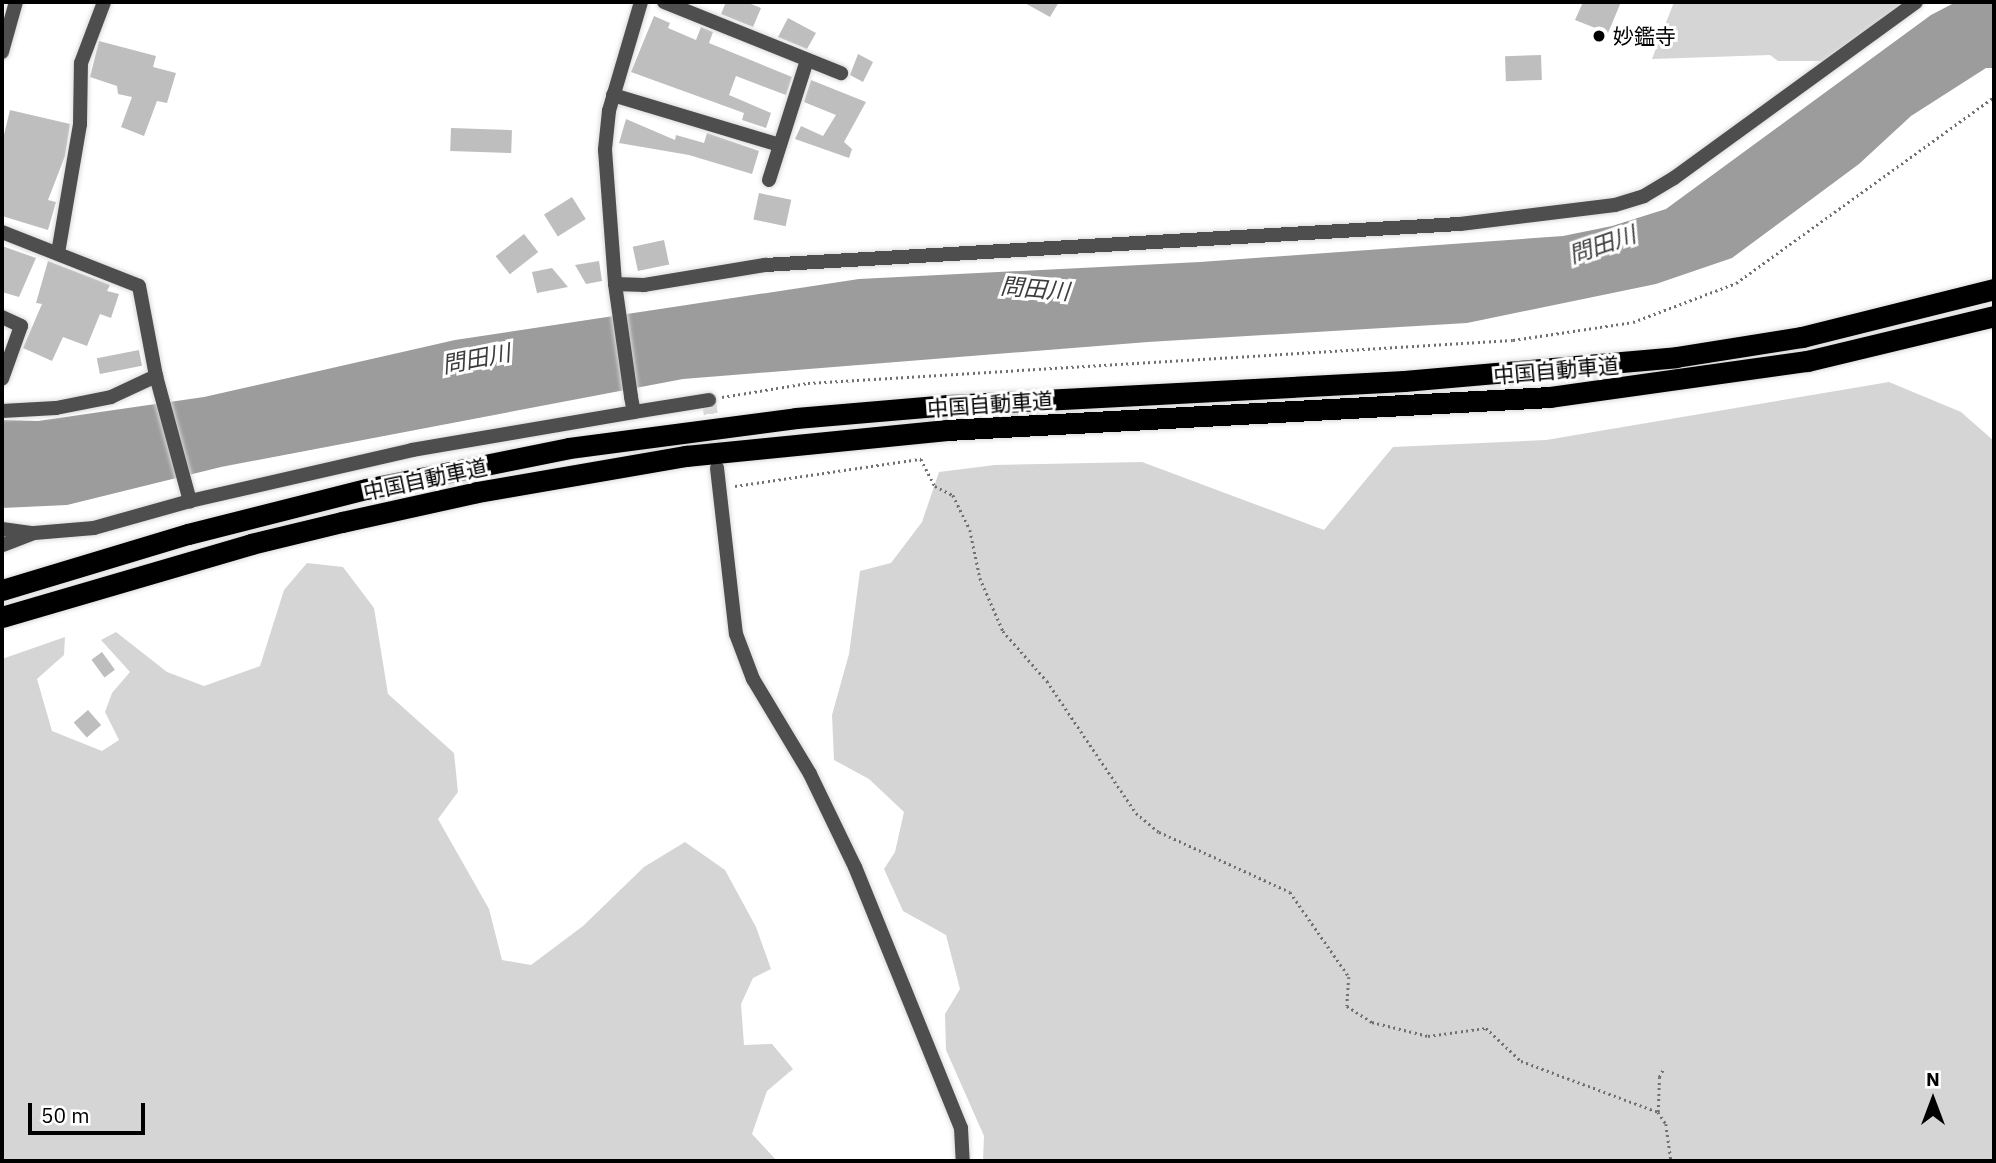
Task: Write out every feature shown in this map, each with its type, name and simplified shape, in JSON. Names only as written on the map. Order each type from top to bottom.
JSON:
[{"type":"highway","name":"中国自動車道","points":[[2,590],[188,534],[366,489],[569,449],[796,418],[948,405],[1404,381],[1676,358],[1802,337],[1994,289]]},
{"type":"highway","name":"中国自動車道","points":[[2,618],[251,544],[342,522],[477,492],[686,456],[947,430],[1550,397],[1807,361],[1994,316]]},
{"type":"street","points":[[2,52],[16,2]]},
{"type":"street","points":[[58,253],[80,124],[81,63],[104,2]]},
{"type":"street","points":[[634,412],[615,284],[605,150],[613,95],[641,2]]},
{"type":"street","points":[[664,2],[841,73]]},
{"type":"street","points":[[615,284],[644,285],[765,265],[1087,243],[1460,224],[1615,205],[1644,196],[1674,178],[1916,2]]},
{"type":"street","points":[[769,180],[807,60]]},
{"type":"street","points":[[613,95],[780,145]]},
{"type":"street","points":[[2,232],[139,286],[159,383],[189,498]]},
{"type":"street","points":[[2,317],[21,326],[2,379]]},
{"type":"street","points":[[2,411],[56,408],[111,397],[159,383]]},
{"type":"street","points":[[2,529],[34,533],[94,528],[189,498],[412,450],[709,400]]},
{"type":"street","points":[[717,468],[736,634],[753,679],[810,774],[855,867],[961,1128],[963,1161]]},
{"type":"street","points":[[2,545],[34,533]]},
{"type":"path","points":[[709,400],[808,383],[1513,340],[1633,323],[1736,283],[1994,97]]},
{"type":"path","points":[[720,488],[921,459],[935,486],[953,495],[970,530],[980,578],[1003,631],[1076,720],[1116,789],[1159,832],[1290,892],[1349,977],[1347,1006],[1373,1022],[1428,1036],[1486,1028],[1521,1061],[1658,1112]]},
{"type":"path","points":[[1664,1068],[1659,1077],[1658,1112],[1666,1124],[1671,1161]]},
{"type":"shaded area","points":[[1674,2],[1906,2],[1824,61],[1778,61],[1770,55],[1652,59]]},
{"type":"shaded area","points":[[1889,382],[1961,412],[1994,441],[1994,1161],[983,1161],[984,1136],[946,1050],[945,1014],[960,989],[946,935],[903,911],[884,869],[895,852],[904,812],[869,779],[834,760],[832,715],[849,654],[860,571],[891,563],[922,522],[939,472],[995,465],[1142,462],[1324,530],[1393,447],[1546,440]]},
{"type":"shaded area","points":[[307,563],[343,567],[374,608],[388,694],[454,753],[458,792],[438,819],[489,909],[502,960],[531,965],[583,926],[644,867],[685,842],[725,870],[756,927],[771,969],[753,978],[741,1004],[744,1045],[772,1044],[793,1069],[767,1091],[752,1134],[777,1161],[2,1161],[2,659],[65,637],[64,655],[37,679],[52,731],[102,751],[119,740],[105,712],[112,693],[130,672],[101,640],[116,632],[167,672],[204,686],[260,666],[284,590]]},
{"type":"water","name":"問田川","points":[[1956,2],[1994,2],[1994,68],[1986,68],[1911,116],[1859,164],[1732,258],[1656,284],[1467,323],[1148,342],[683,379],[221,467],[67,505],[2,508],[2,420],[38,421],[204,397],[455,340],[859,279],[1200,262],[1563,236],[1612,226],[1666,209],[1931,15]]},
{"type":"building","points":[[726,2],[746,2],[761,8],[753,27],[721,14]]},
{"type":"building","points":[[1023,2],[1059,2],[1050,17]]},
{"type":"building","points":[[1583,2],[1621,2],[1608,33],[1575,20]]},
{"type":"building","points":[[654,16],[670,23],[668,28],[696,40],[701,27],[713,32],[709,43],[792,77],[786,95],[736,76],[729,95],[771,113],[766,128],[742,120],[744,113],[631,72]]},
{"type":"building","points":[[788,18],[816,33],[807,49],[778,37]]},
{"type":"building","points":[[99,41],[156,56],[153,67],[176,73],[167,103],[157,101],[144,136],[121,127],[132,97],[118,94],[117,86],[90,77]]},
{"type":"building","points":[[858,54],[873,62],[863,82],[850,75]]},
{"type":"building","points":[[1541,55],[1542,80],[1506,81],[1505,56]]},
{"type":"building","points":[[811,80],[866,102],[844,142],[852,149],[849,158],[795,139],[801,126],[823,136],[836,115],[804,102]]},
{"type":"building","points":[[10,110],[70,124],[65,156],[48,200],[56,202],[48,230],[2,216],[2,143]]},
{"type":"building","points":[[626,119],[675,140],[676,135],[704,143],[707,133],[759,151],[752,174],[689,155],[619,143]]},
{"type":"building","points":[[451,128],[512,130],[511,153],[450,151]]},
{"type":"building","points":[[759,193],[791,200],[786,226],[753,219]]},
{"type":"building","points":[[572,197],[586,219],[558,237],[544,214]]},
{"type":"building","points":[[524,234],[538,252],[510,274],[496,256]]},
{"type":"building","points":[[664,240],[669,264],[638,271],[633,247]]},
{"type":"building","points":[[2,246],[36,258],[19,297],[2,292]]},
{"type":"building","points":[[48,261],[110,285],[107,291],[119,294],[111,318],[100,314],[87,346],[63,337],[52,361],[23,348],[42,304],[36,303]]},
{"type":"building","points":[[599,261],[602,281],[586,284],[575,265]]},
{"type":"building","points":[[552,268],[568,287],[537,293],[532,272]]},
{"type":"building","points":[[139,350],[142,366],[100,374],[97,358]]},
{"type":"building","points":[[102,652],[115,670],[104,677],[91,660]]},
{"type":"building","points":[[88,710],[101,725],[87,738],[74,722]]},
{"type":"tunnel","points":[[709,400],[716,459]]},
{"type":"place","name":"妙鑑寺","points":[[1599,36]]}]
